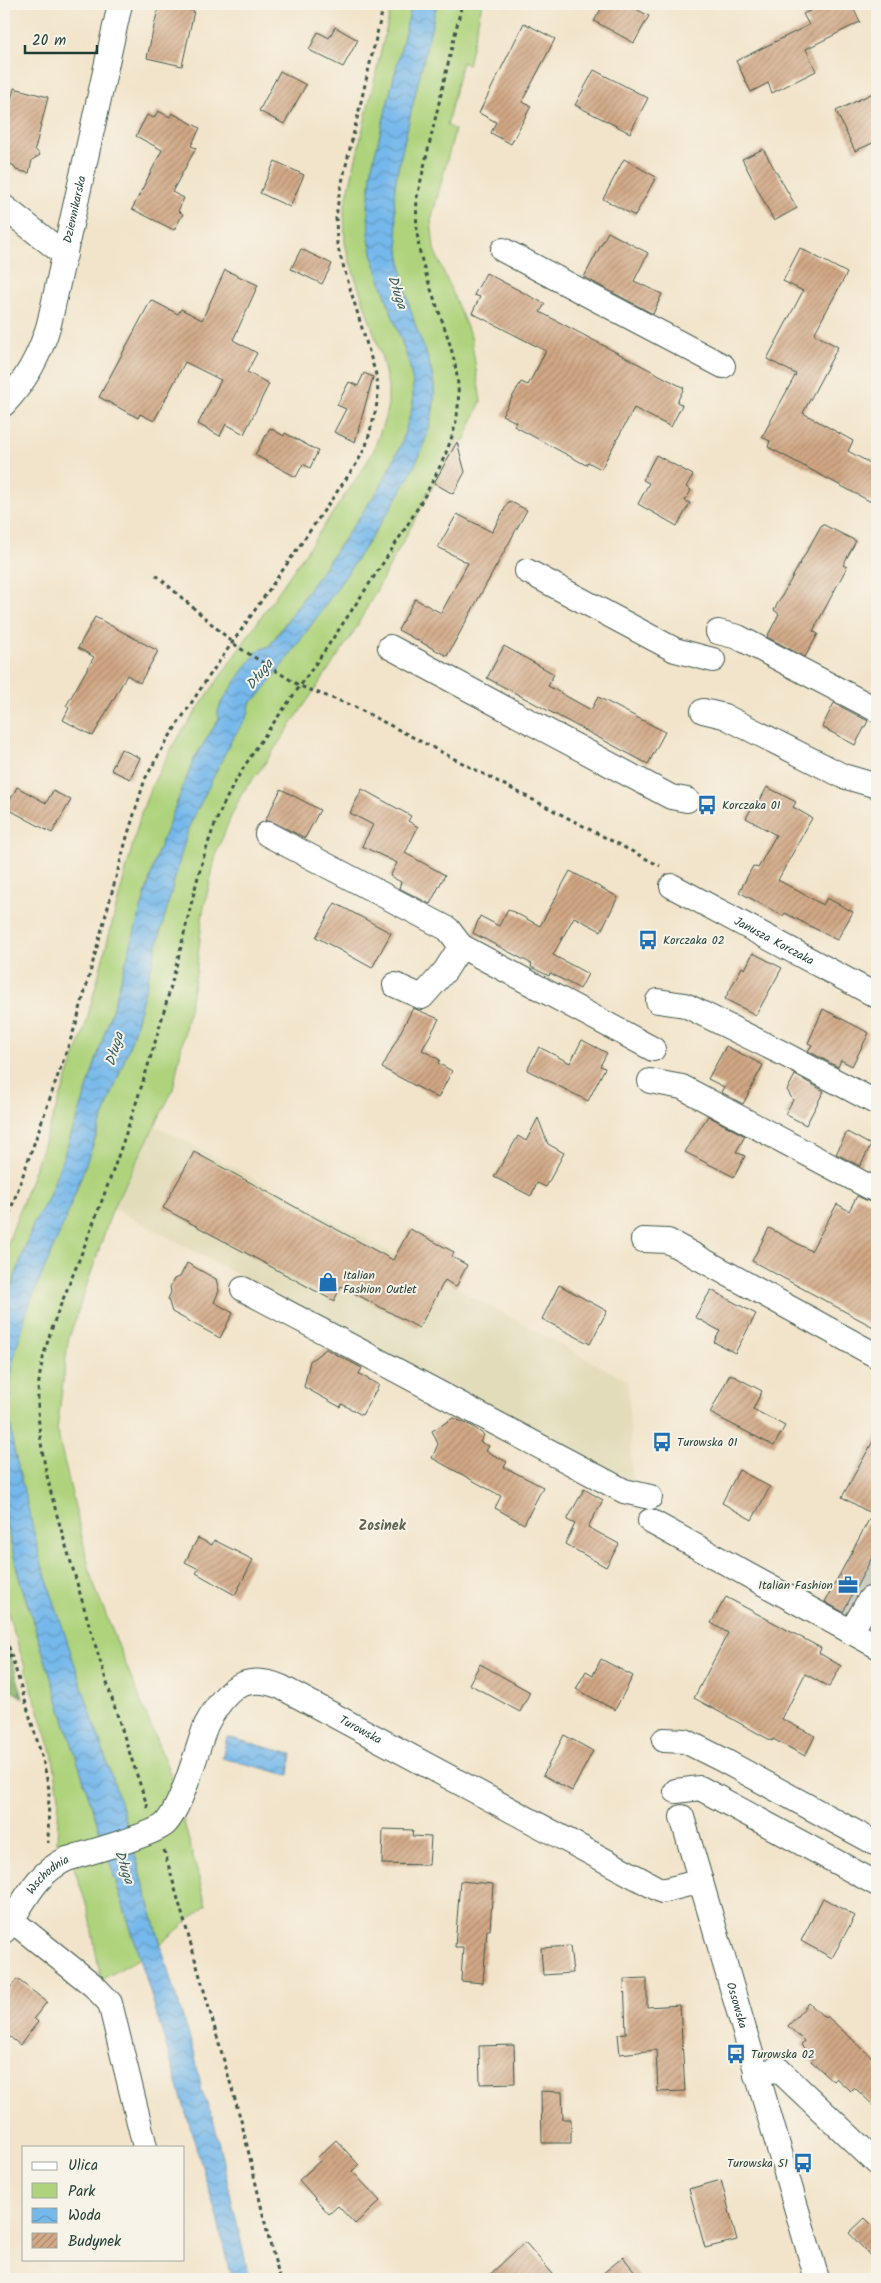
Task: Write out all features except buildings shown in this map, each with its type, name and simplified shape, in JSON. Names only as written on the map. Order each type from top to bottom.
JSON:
[{"type":"street","name":"Dziennikarska","points":[[4,404],[28,373],[43,343],[65,255],[120,4]]},
{"type":"street","points":[[4,207],[65,255]]},
{"type":"street","points":[[504,250],[723,366]]},
{"type":"street","points":[[527,571],[675,650],[713,660]]},
{"type":"street","points":[[718,632],[738,637],[877,710]]},
{"type":"street","points":[[390,647],[671,797],[687,800]]},
{"type":"street","points":[[703,711],[724,716],[843,776],[877,786]]},
{"type":"street","points":[[267,834],[448,929],[461,946],[653,1049]]},
{"type":"street","name":"Janusza Korczaka","points":[[667,876],[877,996]]},
{"type":"street","points":[[395,985],[422,997],[445,971],[461,946]]},
{"type":"street","points":[[658,1001],[685,1005],[782,1053],[877,1104]]},
{"type":"street","points":[[650,1081],[682,1086],[877,1191]]},
{"type":"street","points":[[643,1240],[668,1240],[877,1356]]},
{"type":"street","points":[[243,1288],[624,1491],[650,1497]]},
{"type":"street","points":[[650,1521],[877,1646]]},
{"type":"street","points":[[851,1632],[870,1599],[877,1603]]},
{"type":"street","name":"Turowska","points":[[155,1830],[168,1820],[179,1800],[206,1724],[221,1700],[236,1687],[252,1681],[265,1682],[281,1687],[662,1891],[701,1881]]},
{"type":"street","points":[[664,1740],[685,1741],[877,1844]]},
{"type":"street","points":[[676,1791],[700,1788],[877,1884]]},
{"type":"street","name":"Ossowska","points":[[682,1817],[817,2279]]},
{"type":"street","name":"Wschodnia","points":[[7,1922],[36,1880],[54,1865],[155,1830]]},
{"type":"street","points":[[7,1922],[94,1986],[110,2003],[145,2146]]},
{"type":"street","points":[[756,2075],[778,2069],[877,2163]]},
{"type":"path","points":[[4,1229],[76,1024],[127,837],[145,779],[166,742],[357,463],[366,446],[376,409],[378,395],[377,378],[337,244],[336,218],[339,195],[384,4]]},
{"type":"path","points":[[280,2279],[242,2124],[152,1818],[88,1622],[63,1536],[45,1464],[38,1408],[39,1378],[54,1323],[104,1198],[140,1091],[166,1006],[206,844],[219,812],[240,773],[407,526],[432,481],[453,434],[458,404],[458,379],[454,358],[421,257],[416,230],[417,197],[462,4]]},
{"type":"path","points":[[156,576],[238,647],[300,686],[353,706],[667,876]]},
{"type":"path","points":[[4,1631],[43,1760],[49,1789],[50,1817],[46,1872]]},
{"type":"path","points":[[4,1648],[13,1660]]},
{"type":"shaded area","points":[[155,1125],[628,1381],[632,1481],[626,1482],[113,1208]]},
{"type":"shaded area","points":[[877,1513],[877,1635],[823,1605],[872,1514],[876,1515]]},
{"type":"green space","points":[[392,4],[412,4],[372,166],[368,207],[369,239],[375,265],[409,363],[413,384],[413,405],[401,445],[381,486],[269,646],[259,650],[221,703],[218,712],[219,719],[194,759],[157,854],[113,1007],[80,1111],[47,1201],[34,1222],[4,1309],[4,1254],[84,1031],[141,813],[151,787],[175,742],[363,469],[373,452],[385,418],[388,404],[388,386],[381,354],[345,243],[344,210]]},
{"type":"green space","points":[[437,4],[482,4],[468,65],[462,62],[447,125],[455,130],[431,221],[434,249],[471,337],[481,401],[464,441],[459,439],[352,635],[263,766],[242,793],[230,819],[217,851],[203,912],[196,974],[173,1090],[113,1208],[68,1341],[57,1430],[92,1580],[175,1786],[164,1813],[181,1811],[206,1905],[161,1944],[120,1802],[30,1523],[13,1446],[10,1415],[11,1369],[27,1309],[64,1223],[131,1042],[188,829],[231,741],[248,715],[250,703],[259,696],[295,648],[389,510],[416,462],[429,427],[433,409],[434,385],[429,363],[413,318],[403,278],[394,193],[398,168]]},
{"type":"green space","points":[[4,1515],[19,1577],[140,1958],[101,1980],[88,1910],[66,1843],[57,1843],[59,1796],[52,1752],[4,1601]]},
{"type":"green space","points":[[4,1632],[23,1698],[4,1686]]},
{"type":"water","name":"Długa","points":[[412,4],[437,4],[398,168],[394,202],[399,251],[406,292],[429,363],[434,385],[433,409],[429,427],[416,462],[389,510],[295,648],[259,696],[250,703],[248,715],[231,741],[188,829],[131,1042],[64,1223],[27,1309],[11,1369],[10,1415],[13,1446],[42,1565],[120,1802],[172,1984],[194,2051],[202,2092],[213,2118],[248,2279],[231,2279],[217,2217],[140,1958],[19,1577],[4,1515],[4,1309],[34,1222],[47,1201],[80,1111],[113,1007],[157,854],[194,759],[219,719],[218,712],[221,703],[259,650],[270,646],[381,486],[401,445],[413,405],[413,384],[409,363],[375,265],[369,239],[368,207],[372,166]]},
{"type":"water","points":[[227,1737],[292,1754],[289,1775],[222,1758]]},
{"type":"place","name":"Korczaka 01","points":[[707,805]]},
{"type":"place","name":"Korczaka 02","points":[[648,940]]},
{"type":"place","name":"Italian Fashion Outlet","points":[[328,1282]]},
{"type":"place","name":"Turowska 01","points":[[662,1442]]},
{"type":"place","name":"Italian Fashion","points":[[848,1585]]},
{"type":"place","name":"Turowska 02","points":[[736,2054]]},
{"type":"place","name":"Turowska 51","points":[[803,2163]]},
{"type":"district","name":"Zosinek","points":[[382,1525]]}]
